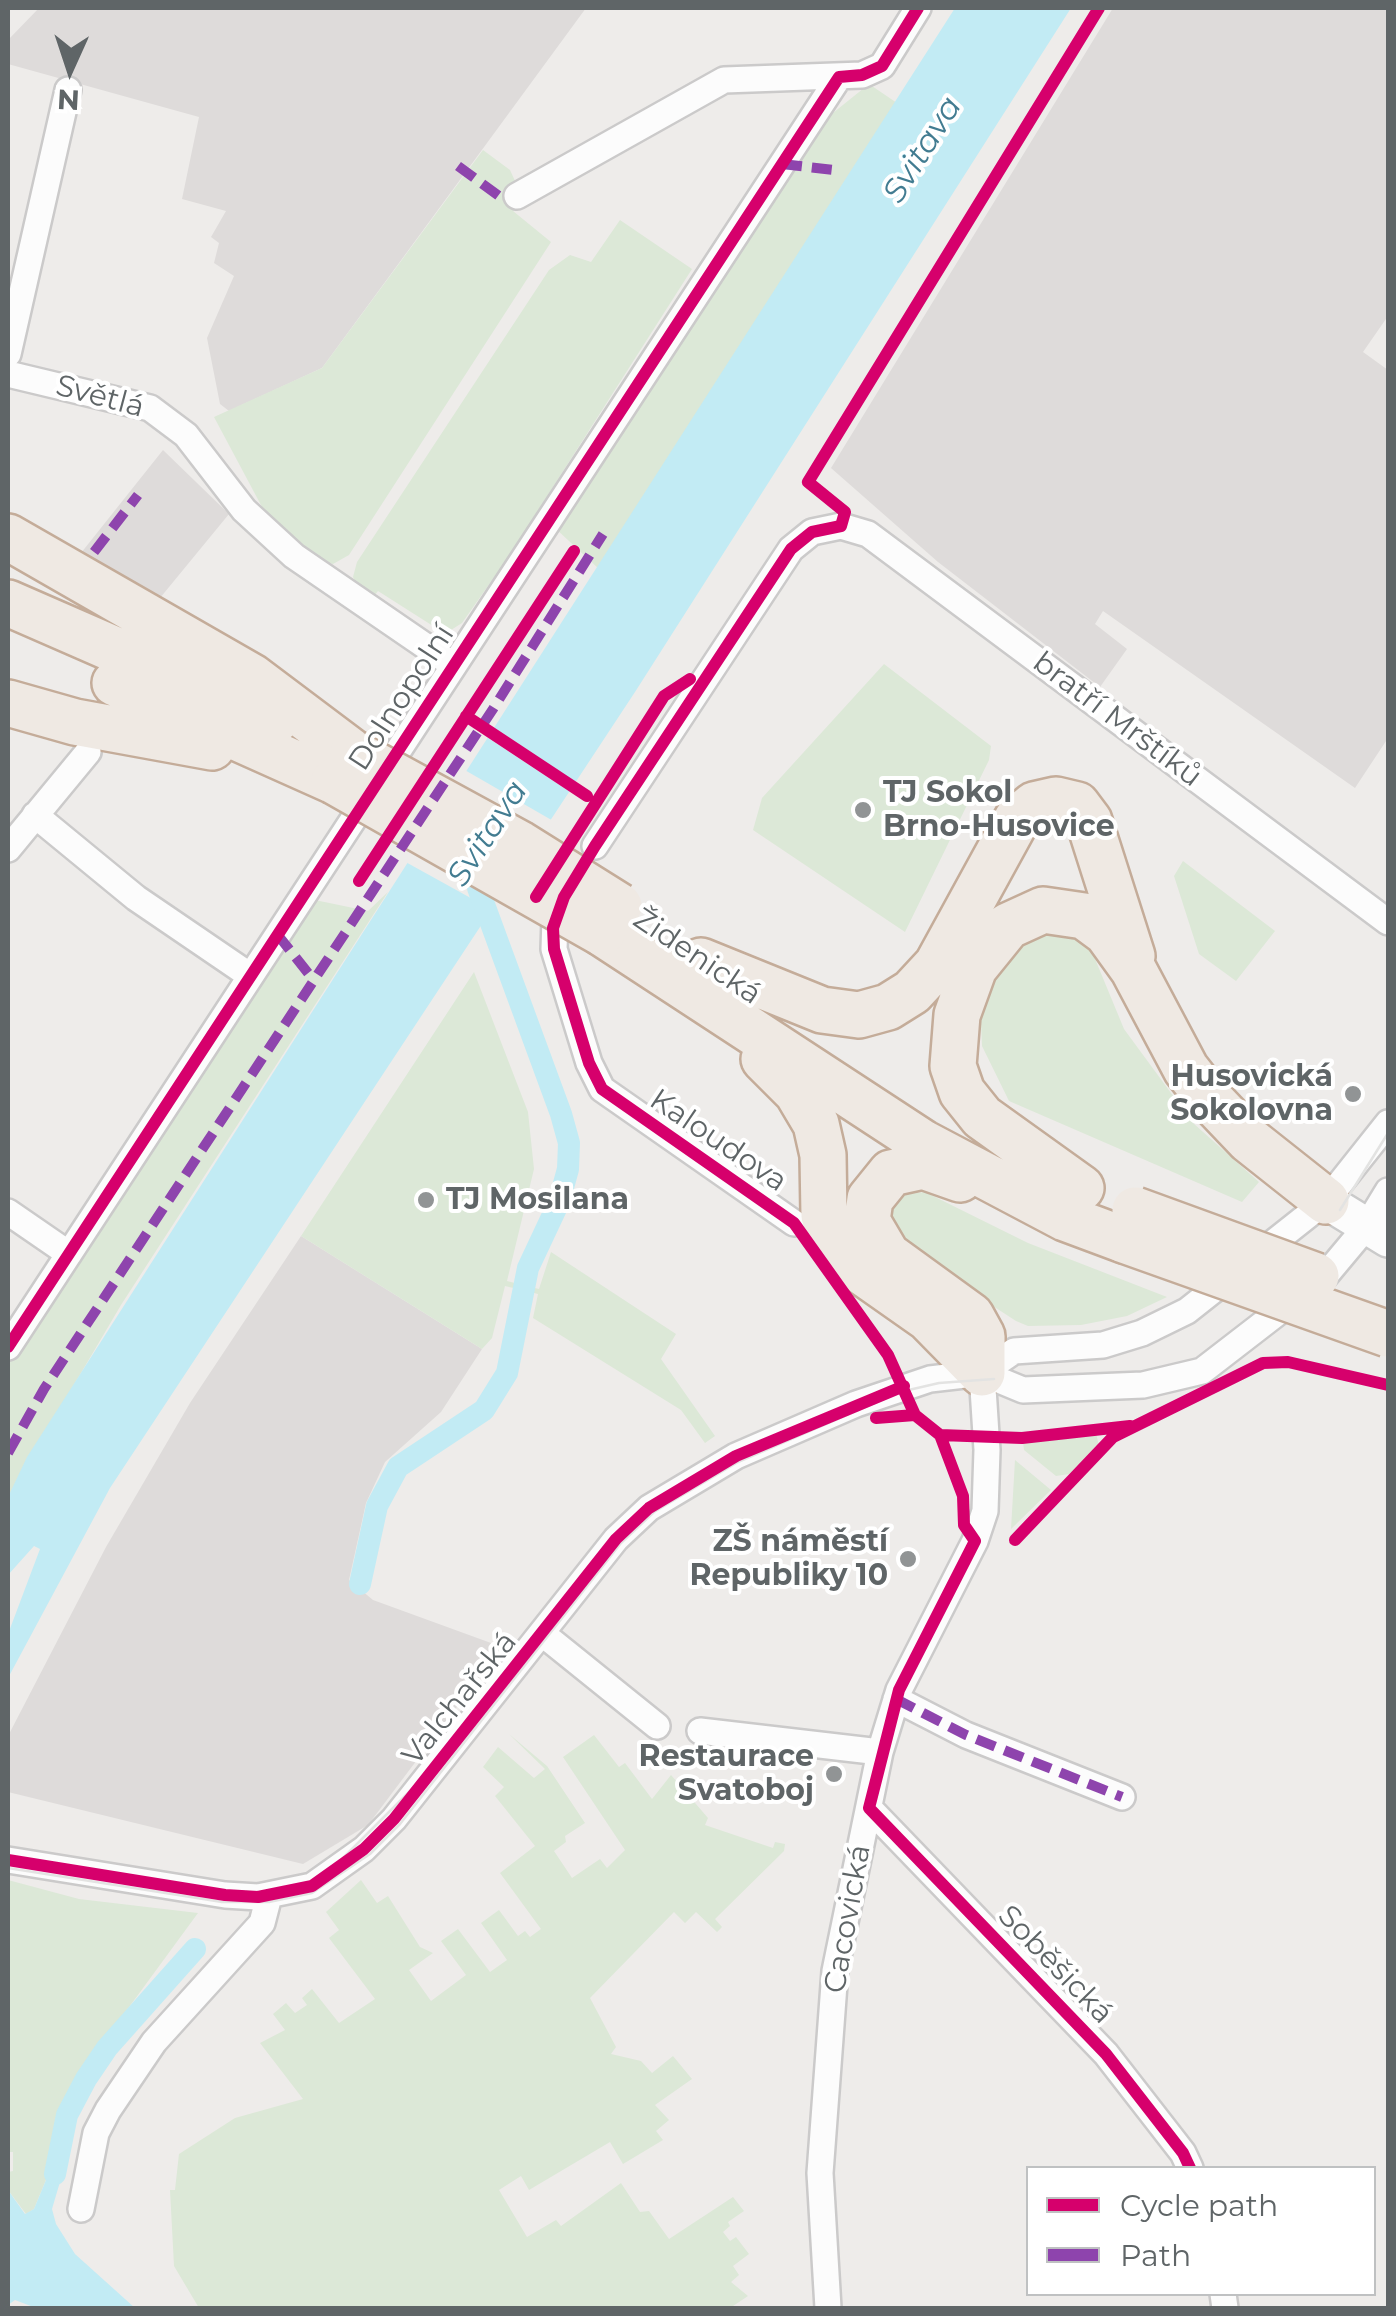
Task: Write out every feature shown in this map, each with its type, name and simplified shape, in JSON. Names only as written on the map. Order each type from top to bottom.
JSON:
[{"type":"highway","points":[[8,537],[252,677],[343,767]]},
{"type":"highway","name":"Židenická","points":[[8,602],[343,767]]},
{"type":"highway","name":"Židenická","points":[[8,637],[343,767],[520,844],[610,919],[696,975],[923,1143],[1388,1334]]},
{"type":"highway","points":[[8,703],[81,737]]},
{"type":"highway","points":[[8,715],[81,737],[221,750],[343,767]]},
{"type":"highway","points":[[696,975],[822,1010],[859,1014],[888,1007],[912,992],[936,965],[1017,819],[1034,805],[1056,800],[1078,806],[1089,821],[1142,987]]},
{"type":"highway","points":[[1073,1203],[982,1117],[962,1092],[952,1055],[961,1000],[974,968],[995,938],[1019,918],[1043,910],[1070,911],[1096,923],[1123,953],[1169,1042],[1208,1097],[1249,1140],[1326,1201]]},
{"type":"highway","points":[[696,975],[808,1108],[822,1155],[824,1216],[844,1255],[921,1312],[982,1373]]},
{"type":"highway","name":"Židenická","points":[[696,975],[780,1013],[1073,1203]]},
{"type":"highway","points":[[982,1373],[982,1336],[971,1316],[894,1262],[875,1241],[867,1222],[876,1188],[892,1173],[924,1166],[1073,1203]]},
{"type":"highway","name":"Židenická","points":[[1130,1225],[1388,1302]]},
{"type":"main road","points":[[1326,1201],[1377,1233]]},
{"type":"street","points":[[517,196],[724,80],[862,75],[882,66],[918,8]]},
{"type":"street","name":"Dolnopolní","points":[[8,1347],[839,77]]},
{"type":"street","points":[[8,354],[68,90]]},
{"type":"street","name":"Světlá","points":[[8,374],[132,401],[150,408],[186,435]]},
{"type":"street","name":"Dolnopolní","points":[[186,435],[244,510],[294,556],[453,665]]},
{"type":"street","name":"bratří Mrštíků","points":[[595,846],[791,549],[812,532],[841,526],[868,534],[1388,922]]},
{"type":"street","points":[[8,849],[36,815],[81,737]]},
{"type":"street","points":[[36,815],[136,898],[250,976]]},
{"type":"street","name":"Kaloudova","points":[[556,918],[554,949],[589,1064],[602,1088],[794,1223]]},
{"type":"street","points":[[982,1373],[1014,1352],[1104,1345],[1175,1319],[1326,1201],[1388,1124]]},
{"type":"street","points":[[982,1373],[1023,1390],[1143,1386],[1185,1378],[1211,1366],[1377,1233],[1388,1191]]},
{"type":"street","points":[[8,1212],[68,1254]]},
{"type":"street","name":"Valchařská","points":[[8,1860],[224,1895],[269,1896],[312,1886],[364,1849],[447,1757],[616,1539],[649,1508],[710,1470],[904,1386],[982,1373]]},
{"type":"street","name":"Cacovická","points":[[828,2308],[820,2174],[835,1970],[880,1752],[896,1699],[976,1541],[985,1511],[987,1450],[982,1373]]},
{"type":"street","points":[[544,1635],[657,1726]]},
{"type":"street","points":[[896,1699],[966,1736],[1122,1797]]},
{"type":"street","points":[[700,1731],[880,1752]]},
{"type":"street","name":"Soběšická","points":[[869,1808],[1106,2054],[1189,2166]]},
{"type":"street","points":[[81,2209],[96,2133],[108,2110],[154,2042],[262,1923],[269,1896]]},
{"type":"shaded area","points":[[39,8],[586,8],[322,368],[229,411],[220,404],[207,338],[234,276],[214,263],[219,243],[211,237],[226,211],[182,199],[199,117],[8,64],[8,40]]},
{"type":"shaded area","points":[[1113,8],[1388,8],[1388,316],[1363,352],[1388,370],[1388,738],[1355,788],[1103,611],[1095,624],[1127,649],[1100,687],[938,562],[831,468]]},
{"type":"shaded area","points":[[163,450],[229,514],[160,598],[81,553]]},
{"type":"shaded area","points":[[301,1236],[482,1349],[441,1412],[385,1462],[366,1503],[349,1580],[373,1600],[502,1647],[368,1825],[303,1864],[8,1792],[8,1736],[106,1547],[190,1403]]},
{"type":"green space","points":[[869,84],[897,103],[599,569],[555,528],[818,125]]},
{"type":"green space","points":[[483,150],[510,170],[526,205],[513,211],[551,242],[349,555],[333,564],[320,561],[281,530],[262,507],[214,417],[322,368]]},
{"type":"green space","points":[[620,220],[692,269],[509,556],[462,623],[451,630],[433,626],[378,591],[371,600],[360,593],[353,577],[357,562],[549,270],[570,255],[591,262]]},
{"type":"green space","name":"TJ Sokol Brno-Husovice","points":[[884,664],[991,746],[989,760],[905,932],[753,830],[762,798]]},
{"type":"green space","name":"TJ Sokol Brno-Husovice","points":[[1183,861],[1275,931],[1236,981],[1199,954],[1174,876]]},
{"type":"green space","points":[[388,892],[121,1305],[8,1497],[8,1362],[310,899],[368,911]]},
{"type":"green space","points":[[1044,926],[1075,934],[1093,954],[1124,1029],[1193,1123],[1259,1182],[1242,1202],[1009,1101],[982,1046],[980,999],[1017,937]]},
{"type":"green space","name":"TJ Mosilana","points":[[474,972],[528,1112],[534,1169],[507,1281],[539,1289],[551,1252],[676,1334],[661,1359],[715,1436],[705,1443],[681,1410],[533,1318],[538,1294],[505,1286],[492,1338],[482,1349],[301,1236]]},
{"type":"green space","points":[[925,1192],[1028,1243],[1167,1297],[1127,1316],[1081,1325],[1028,1326],[1016,1321],[893,1241],[888,1213],[900,1195]]},
{"type":"green space","points":[[1096,1433],[1099,1446],[1069,1474],[1056,1476],[1024,1450],[1023,1442]]},
{"type":"green space","points":[[1015,1460],[1051,1490],[1011,1529]]},
{"type":"green space","points":[[509,1734],[547,1766],[585,1823],[565,1836],[566,1842],[554,1851],[572,1878],[600,1859],[607,1868],[625,1850],[563,1757],[594,1735],[619,1767],[625,1763],[652,1799],[671,1775],[708,1818],[705,1825],[773,1848],[775,1842],[785,1844],[784,1851],[715,1919],[722,1927],[717,1932],[696,1912],[685,1923],[674,1912],[590,1998],[616,2047],[611,2054],[641,2061],[652,2073],[673,2056],[692,2079],[655,2105],[669,2120],[656,2131],[663,2140],[623,2164],[610,2142],[529,2190],[521,2176],[499,2190],[527,2237],[556,2220],[561,2226],[621,2183],[640,2212],[649,2211],[669,2239],[733,2197],[744,2211],[728,2222],[730,2226],[723,2232],[730,2241],[736,2237],[749,2254],[733,2266],[739,2275],[731,2282],[748,2296],[730,2308],[199,2308],[174,2266],[170,2190],[175,2190],[179,2154],[235,2118],[303,2099],[260,2043],[285,2030],[273,2014],[286,2003],[295,2013],[307,2005],[302,1998],[312,1989],[339,2023],[375,1999],[329,1938],[339,1930],[326,1912],[361,1880],[377,1903],[388,1896],[420,1947],[433,1953],[409,1970],[431,2001],[466,1975],[441,1941],[458,1929],[490,1972],[507,1960],[481,1923],[499,1910],[518,1936],[525,1931],[530,1937],[541,1929],[500,1873],[535,1846],[495,1796],[504,1787],[483,1767],[498,1747],[534,1778],[545,1769]]},
{"type":"green space","points":[[8,1880],[79,1899],[198,1913],[91,2059],[58,2112],[53,2163],[34,2209],[26,2214],[8,2190],[13,2152],[8,2152]]},
{"type":"water","name":"Svitava","points":[[955,8],[1071,8],[635,692],[110,1488],[8,1678],[8,1634],[40,1549],[34,1546],[8,1575],[8,1497],[27,1457]]},
{"type":"water","points":[[53,2147],[64,2149],[65,2165],[52,2209],[56,2224],[75,2254],[135,2308],[36,2308],[15,2300],[8,2305],[8,2190],[25,2214],[34,2209],[53,2163]]},
{"type":"pier","points":[[492,726],[579,784],[573,794],[485,736]]},
{"type":"pier","points":[[463,769],[555,822],[496,912],[402,860]]},
{"type":"waterway","name":"Svitava","points":[[360,1584],[377,1506],[398,1467],[484,1410],[507,1373],[528,1268],[559,1202],[568,1169],[569,1143],[561,1114],[478,888]]},
{"type":"waterway","points":[[55,2174],[67,2115],[86,2079],[107,2048],[195,1949]]},
{"type":"tram line","points":[[1340,1210],[1388,1133]]},
{"type":"tram line","points":[[8,1868],[222,1902],[269,1902],[312,1893],[370,1854],[400,1824],[621,1543],[654,1512],[738,1462],[900,1392],[939,1383],[994,1379]]},
{"type":"tram line","points":[[342,1859],[413,1788]]},
{"type":"marked path","points":[[782,164],[834,170]]},
{"type":"marked path","points":[[458,166],[503,199]]},
{"type":"marked path","points":[[94,552],[138,495]]},
{"type":"marked path","points":[[8,1453],[44,1389],[493,709],[603,534]]},
{"type":"marked path","points":[[277,934],[312,978]]},
{"type":"marked path","points":[[896,1699],[966,1735],[1122,1797]]},
{"type":"cycle path","points":[[8,1347],[839,77],[862,75],[882,66],[918,8]]},
{"type":"cycle path","points":[[915,1415],[888,1355],[794,1223],[602,1089],[589,1063],[554,949],[553,928],[564,897],[595,846],[791,549],[812,532],[841,526],[845,512],[808,482],[1099,8]]},
{"type":"cycle path","points":[[359,881],[574,551]]},
{"type":"cycle path","points":[[536,897],[664,696],[690,679]]},
{"type":"cycle path","points":[[466,716],[587,796]]},
{"type":"cycle path","points":[[1015,1540],[1113,1437],[1263,1363],[1288,1362],[1388,1385]]},
{"type":"cycle path","points":[[8,1860],[225,1895],[258,1897],[312,1886],[364,1849],[394,1819],[616,1539],[649,1508],[736,1456],[904,1386]]},
{"type":"cycle path","points":[[876,1418],[915,1415],[940,1435],[963,1496],[964,1525],[975,1541],[899,1690],[869,1808],[1106,2054],[1189,2166]]},
{"type":"cycle path","points":[[940,1435],[1022,1438],[1130,1426]]},
{"type":"place","name":"TJ Sokol Brno-Husovice","points":[[863,810]]},
{"type":"place","name":"Husovická Sokolovna","points":[[1353,1094]]},
{"type":"place","name":"TJ Mosilana","points":[[426,1200]]},
{"type":"place","name":"ZŠ náměstí Republiky 10","points":[[908,1559]]},
{"type":"place","name":"Restaurace Svatoboj","points":[[834,1774]]}]
